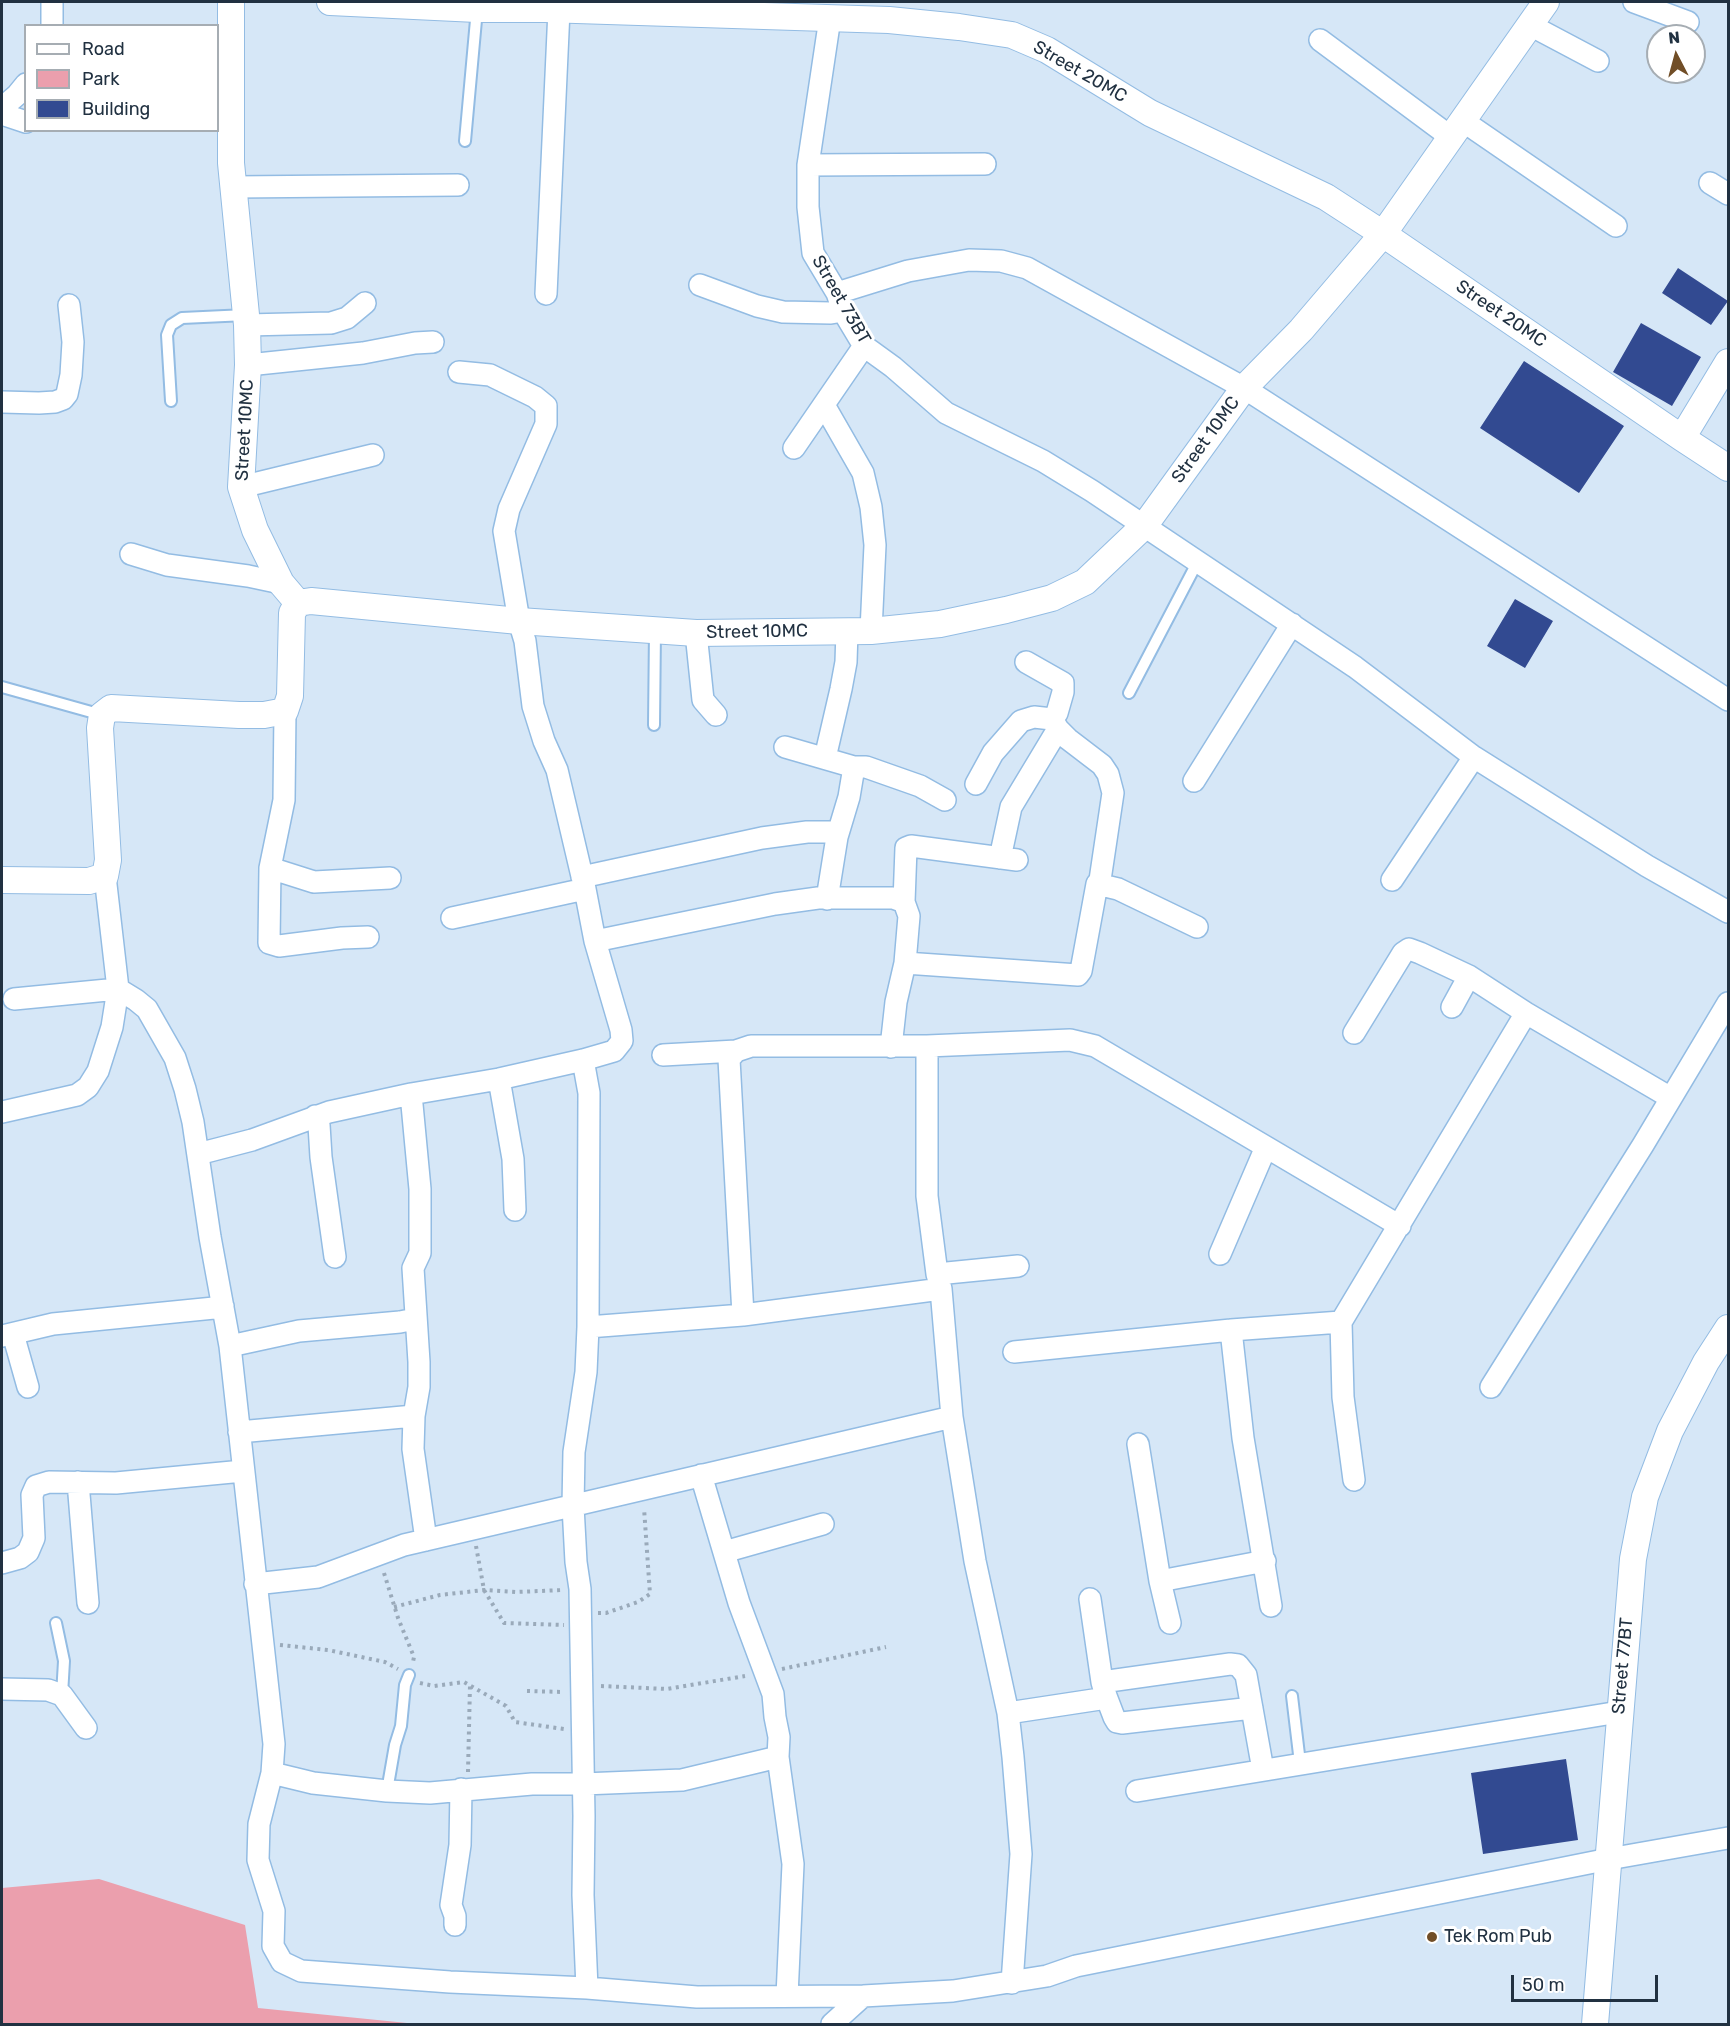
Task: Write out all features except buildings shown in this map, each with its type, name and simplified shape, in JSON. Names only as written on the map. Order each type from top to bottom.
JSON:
[{"type":"street","points":[[52,2],[52,24]]},
{"type":"street","name":"Street 10MC","points":[[231,2],[230,122],[247,320],[248,365],[241,487],[255,530],[281,583],[298,603],[311,601],[519,621],[696,633],[859,631],[940,624],[1052,598],[1085,582],[1145,525],[1244,388],[1301,330],[1383,234],[1546,2]]},
{"type":"street","name":"Street 20MC","points":[[330,2],[477,9],[550,7],[837,10],[889,20],[1012,35],[1047,50],[1150,113],[1326,197],[1728,468]]},
{"type":"street","points":[[1634,2],[1688,22]]},
{"type":"street","points":[[546,294],[550,7]]},
{"type":"street","name":"Street 73BT","points":[[837,10],[808,165],[808,207],[813,253],[864,346],[893,367],[946,413],[1043,461],[1145,525],[1355,667],[1474,757],[1647,866],[1728,912]]},
{"type":"street","points":[[1530,25],[1598,61]]},
{"type":"street","points":[[1320,40],[1457,130],[1616,226]]},
{"type":"street","points":[[2,108],[24,86]]},
{"type":"street","points":[[2,114],[24,121]]},
{"type":"street","points":[[808,165],[986,164]]},
{"type":"street","points":[[1710,183],[1728,194]]},
{"type":"street","points":[[234,187],[458,185]]},
{"type":"street","points":[[700,285],[757,306],[783,312],[831,313],[840,302],[908,271],[969,260],[1001,261],[1027,268],[1244,388],[1728,700]]},
{"type":"street","points":[[247,320],[331,324],[347,318],[365,303]]},
{"type":"street","points":[[2,402],[55,402],[63,399],[67,394],[73,342],[69,305]]},
{"type":"street","points":[[248,365],[363,353],[414,343],[433,342]]},
{"type":"street","points":[[794,448],[864,346]]},
{"type":"street","points":[[1682,438],[1728,362]]},
{"type":"street","points":[[198,1154],[252,1140],[315,1116],[411,1094],[499,1079],[583,1060],[614,1051],[622,1041],[621,1030],[595,941],[584,883],[556,770],[533,706],[525,641],[519,621],[504,531],[509,508],[546,424],[546,406],[535,397],[490,375],[459,372]]},
{"type":"street","points":[[824,405],[863,473],[872,507],[875,545],[859,631],[846,662],[825,758]]},
{"type":"street","points":[[241,487],[373,455]]},
{"type":"street","points":[[131,554],[167,565],[281,583]]},
{"type":"street","points":[[298,603],[292,613],[290,696],[285,711],[284,800],[270,868],[269,943],[279,946],[368,937]]},
{"type":"street","points":[[1194,781],[1292,624]]},
{"type":"street","points":[[696,633],[703,700],[716,715]]},
{"type":"street","points":[[891,1047],[896,1002],[905,963],[909,916],[904,902],[906,848],[911,846],[1009,859],[1011,807],[1055,724],[1063,692],[1063,683],[1026,662]]},
{"type":"street","points":[[2,1113],[77,1095],[88,1087],[98,1071],[112,1027],[118,989],[105,876],[108,860],[100,728],[102,715],[111,708],[239,715],[264,715],[285,711]]},
{"type":"street","points":[[905,963],[1078,975],[1081,971],[1097,884],[1100,880],[1113,792],[1108,774],[1102,765],[1086,754],[1055,724],[1034,717],[1021,721],[993,753],[976,784]]},
{"type":"street","points":[[784,747],[854,767],[866,767],[920,786],[945,800]]},
{"type":"street","points":[[1392,880],[1474,757]]},
{"type":"street","points":[[827,898],[838,832],[849,797],[854,767]]},
{"type":"street","points":[[452,918],[762,838],[807,832],[838,832]]},
{"type":"street","points":[[270,868],[314,882],[390,878]]},
{"type":"street","points":[[2,880],[89,881],[105,876]]},
{"type":"street","points":[[1097,884],[1118,889],[1197,927]]},
{"type":"street","points":[[595,941],[775,904],[827,898],[893,898],[904,902]]},
{"type":"street","points":[[1354,1033],[1403,953],[1409,950],[1420,952],[1469,976],[1526,1013],[1671,1098]]},
{"type":"street","points":[[1452,1007],[1469,976]]},
{"type":"street","points":[[14,999],[118,989],[147,1009],[170,1049],[185,1089],[230,1346],[274,1744],[272,1773],[259,1824],[258,1860],[274,1911],[273,1946],[282,1962],[301,1971],[697,1997],[863,1996],[952,1991],[1012,1983],[1047,1976],[1076,1966],[1609,1859],[1728,1838]]},
{"type":"street","points":[[1491,1387],[1728,1003]]},
{"type":"street","points":[[1354,1480],[1343,1397],[1341,1322],[1526,1013]]},
{"type":"street","points":[[663,1055],[736,1051],[751,1046],[891,1047],[1070,1041],[1095,1046],[1400,1226]]},
{"type":"street","points":[[927,1046],[927,1196],[939,1282],[952,1417],[975,1561],[1008,1713],[1021,1854],[1012,1983]]},
{"type":"street","points":[[736,1051],[729,1059],[728,1075],[743,1315]]},
{"type":"street","points":[[583,1060],[589,1093],[588,1327],[586,1372],[574,1452],[573,1506],[580,1589],[583,1895],[587,1988]]},
{"type":"street","points":[[499,1079],[513,1159],[515,1210]]},
{"type":"street","points":[[411,1094],[420,1189],[420,1253],[413,1268],[419,1378],[413,1449],[426,1540]]},
{"type":"street","points":[[315,1116],[319,1125],[321,1157],[335,1257]]},
{"type":"street","points":[[1220,1254],[1266,1147]]},
{"type":"street","points":[[588,1327],[743,1315],[939,1282],[1018,1266]]},
{"type":"street","points":[[28,1387],[7,1335],[52,1324],[223,1306]]},
{"type":"street","points":[[230,1346],[298,1331],[400,1322],[415,1318]]},
{"type":"street","points":[[1014,1352],[1231,1330],[1341,1322]]},
{"type":"street","name":"Street 77BT","points":[[1595,2025],[1633,1558],[1645,1497],[1670,1431],[1706,1362],[1728,1328]]},
{"type":"street","points":[[1231,1330],[1243,1438],[1271,1606]]},
{"type":"street","points":[[239,1432],[414,1416]]},
{"type":"street","points":[[255,1584],[318,1577],[404,1545],[952,1417]]},
{"type":"street","points":[[1138,1444],[1170,1623]]},
{"type":"street","points":[[2,1563],[20,1558],[28,1552],[34,1538],[32,1495],[36,1486],[48,1482],[116,1483],[243,1471]]},
{"type":"street","points":[[701,1475],[739,1603],[773,1694],[779,1737],[778,1757],[793,1864],[787,1996]]},
{"type":"street","points":[[78,1482],[88,1603]]},
{"type":"street","points":[[724,1552],[823,1524]]},
{"type":"street","points":[[1161,1581],[1265,1561]]},
{"type":"street","points":[[1090,1599],[1104,1689],[1117,1722],[1252,1708]]},
{"type":"street","points":[[1104,1689],[1230,1664],[1238,1665],[1246,1674],[1263,1770]]},
{"type":"street","points":[[2,1689],[48,1690],[62,1695],[86,1728]]},
{"type":"street","points":[[1008,1713],[1100,1699],[1104,1689]]},
{"type":"street","points":[[1137,1791],[1619,1712]]},
{"type":"street","points":[[272,1773],[313,1783],[387,1791],[430,1792],[532,1784],[682,1780],[778,1757]]},
{"type":"street","points":[[455,1925],[451,1905],[465,1789]]},
{"type":"street","points":[[832,2025],[863,1996]]},
{"type":"lane","points":[[465,141],[477,9]]},
{"type":"lane","points":[[171,401],[167,335],[171,325],[182,318],[247,320]]},
{"type":"lane","points":[[1129,693],[1198,561]]},
{"type":"lane","points":[[654,725],[655,630]]},
{"type":"lane","points":[[2,687],[102,715]]},
{"type":"lane","points":[[56,1623],[64,1661],[62,1695]]},
{"type":"lane","points":[[387,1791],[395,1745],[401,1726],[405,1685],[409,1675]]},
{"type":"lane","points":[[1292,1696],[1300,1763]]},
{"type":"path","points":[[473,1529],[484,1590],[504,1623],[579,1620],[638,1602],[650,1594],[643,1489]]},
{"type":"path","points":[[377,1556],[414,1657],[409,1675]]},
{"type":"path","points":[[394,1607],[440,1595],[484,1590],[523,1592],[580,1589]]},
{"type":"path","points":[[262,1644],[328,1650],[385,1662],[421,1683],[434,1686],[464,1682],[506,1706],[515,1722],[582,1732]]},
{"type":"path","points":[[527,1691],[667,1689],[886,1647]]},
{"type":"path","points":[[465,1789],[470,1685]]},
{"type":"green space","points":[[99,1879],[245,1925],[258,2008],[417,2024],[2,2024],[2,1888]]},
{"type":"place","name":"Tek Rom Pub","points":[[1432,1937]]}]
